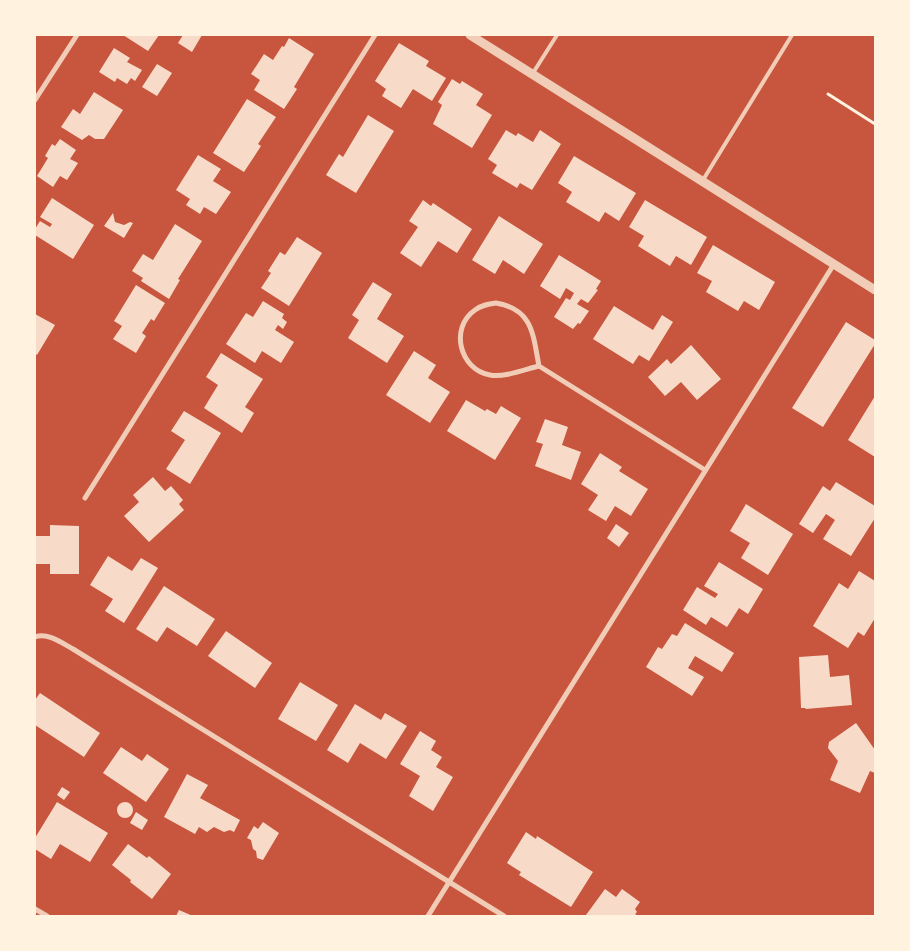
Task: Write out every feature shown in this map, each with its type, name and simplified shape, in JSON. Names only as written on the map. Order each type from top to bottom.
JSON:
[{"type":"street","points":[[35,100],[77,35]]},
{"type":"street","points":[[85,498],[375,35]]},
{"type":"street","points":[[470,35],[875,290]]},
{"type":"street","points":[[428,916],[834,264]]},
{"type":"street","points":[[539,366],[532,332],[528,321],[520,311],[509,305],[496,303],[484,305],[473,311],[465,321],[461,332],[460,344],[470,365],[480,372],[491,375],[503,375],[539,366],[705,470]]},
{"type":"street","points":[[37,636],[46,636],[73,649],[504,916]]},
{"type":"street","points":[[35,909],[47,916]]},
{"type":"lane","points":[[532,74],[558,35]]},
{"type":"lane","points":[[702,181],[792,35]]},
{"type":"path","points":[[828,94],[875,124]]},
{"type":"building","points":[[123,35],[159,35],[148,51]]},
{"type":"building","points":[[183,35],[202,35],[192,52],[178,43]]},
{"type":"building","points":[[289,38],[314,54],[294,87],[297,89],[284,109],[254,90],[260,80],[251,74],[264,54],[273,60]]},
{"type":"building","points":[[399,43],[429,61],[426,66],[446,78],[432,101],[413,89],[401,108],[382,96],[386,89],[375,81]]},
{"type":"building","points":[[114,48],[130,58],[127,62],[142,70],[135,81],[131,78],[127,84],[117,78],[115,82],[99,72]]},
{"type":"building","points":[[157,64],[172,73],[157,96],[142,87]]},
{"type":"building","points":[[452,79],[460,84],[462,81],[483,94],[476,105],[492,115],[472,148],[433,124],[442,105],[438,102]]},
{"type":"building","points":[[94,92],[123,110],[104,139],[95,139],[89,135],[82,140],[61,127],[73,109],[80,114]]},
{"type":"building","points":[[247,99],[276,117],[258,144],[261,146],[244,172],[213,153]]},
{"type":"building","points":[[368,115],[394,131],[356,193],[326,175],[339,154],[343,157]]},
{"type":"building","points":[[506,130],[516,136],[518,133],[533,142],[540,130],[561,144],[532,190],[520,183],[517,188],[492,173],[497,165],[488,159]]},
{"type":"building","points":[[60,139],[76,150],[70,159],[78,163],[67,180],[60,176],[53,187],[37,176],[48,158],[45,156],[52,144],[55,146]]},
{"type":"building","points":[[198,155],[221,169],[213,181],[231,192],[216,214],[204,207],[200,214],[186,205],[190,199],[176,190]]},
{"type":"building","points":[[574,156],[636,193],[619,221],[605,212],[599,222],[566,202],[572,192],[558,183]]},
{"type":"building","points":[[52,198],[94,225],[73,259],[35,235],[35,229],[40,221],[50,227],[52,224],[40,217]]},
{"type":"building","points":[[423,200],[431,206],[433,203],[472,229],[457,253],[438,241],[421,267],[400,253],[418,227],[409,221]]},
{"type":"building","points":[[645,200],[707,237],[691,265],[676,256],[670,266],[638,246],[644,236],[629,227]]},
{"type":"building","points":[[113,213],[115,222],[124,225],[130,222],[133,223],[124,238],[104,226]]},
{"type":"building","points":[[499,216],[543,244],[524,274],[503,260],[495,274],[472,260]]},
{"type":"building","points":[[175,224],[202,241],[178,279],[180,280],[169,299],[141,281],[143,278],[132,271],[143,254],[153,260]]},
{"type":"building","points":[[297,237],[322,253],[289,306],[261,288],[271,273],[268,271],[280,252],[285,255]]},
{"type":"building","points":[[713,245],[775,282],[759,310],[744,301],[738,311],[706,292],[712,281],[697,273]]},
{"type":"building","points":[[559,255],[601,281],[596,289],[598,290],[588,303],[581,299],[577,304],[589,311],[580,324],[578,323],[573,329],[554,317],[566,298],[570,300],[574,293],[566,288],[560,299],[540,286]]},
{"type":"building","points":[[373,282],[392,294],[377,319],[404,336],[387,363],[348,338],[359,320],[352,315]]},
{"type":"building","points":[[136,285],[165,303],[154,321],[151,319],[142,333],[146,336],[136,353],[113,339],[122,326],[114,321]]},
{"type":"building","points":[[263,301],[284,314],[282,318],[287,322],[283,329],[278,325],[275,330],[294,342],[281,363],[262,351],[255,363],[226,344],[246,313],[253,317]]},
{"type":"building","points":[[614,306],[653,330],[662,315],[673,322],[649,361],[639,355],[633,364],[593,339]]},
{"type":"building","points":[[35,314],[55,325],[37,355],[35,353]]},
{"type":"building","points":[[846,322],[875,340],[875,344],[823,427],[792,408]]},
{"type":"building","points":[[691,345],[721,379],[697,400],[681,382],[665,396],[648,377],[667,359],[671,364]]},
{"type":"building","points":[[414,351],[436,365],[428,378],[450,392],[430,423],[386,395]]},
{"type":"building","points":[[221,353],[263,379],[245,407],[254,413],[242,433],[204,408],[218,385],[206,377]]},
{"type":"building","points":[[875,396],[875,457],[848,440]]},
{"type":"building","points":[[466,400],[485,411],[487,409],[496,414],[501,406],[521,418],[495,460],[447,431]]},
{"type":"building","points":[[184,411],[221,433],[190,484],[166,469],[185,440],[171,431]]},
{"type":"building","points":[[545,419],[568,427],[562,445],[581,452],[571,480],[535,466],[543,444],[536,442]]},
{"type":"building","points":[[600,453],[622,467],[619,471],[648,489],[631,516],[615,506],[606,521],[588,510],[598,495],[581,484]]},
{"type":"building","points":[[153,477],[165,491],[171,486],[183,500],[179,504],[184,510],[149,542],[124,516],[139,502],[133,495]]},
{"type":"building","points":[[836,482],[875,506],[875,518],[851,556],[823,539],[835,520],[826,514],[813,533],[799,524],[823,486],[830,491]]},
{"type":"building","points":[[746,504],[793,534],[768,575],[741,558],[750,543],[730,531]]},
{"type":"building","points":[[616,524],[629,533],[619,547],[607,538]]},
{"type":"building","points":[[50,525],[79,526],[79,574],[50,574],[50,564],[35,564],[35,536],[50,536]]},
{"type":"building","points":[[108,556],[132,571],[141,558],[158,568],[124,623],[105,611],[113,599],[90,585]]},
{"type":"building","points":[[719,562],[763,589],[748,614],[739,608],[727,627],[711,617],[706,625],[683,610],[697,587],[715,598],[718,594],[704,586]]},
{"type":"building","points":[[859,571],[875,581],[875,618],[864,636],[858,632],[848,648],[813,626],[839,583],[848,589]]},
{"type":"building","points":[[164,586],[215,619],[197,646],[167,627],[157,642],[136,629]]},
{"type":"building","points":[[685,623],[734,653],[722,672],[695,656],[688,668],[704,677],[692,696],[646,667],[658,647],[662,649],[672,634],[677,636]]},
{"type":"building","points":[[226,631],[272,663],[255,688],[208,656]]},
{"type":"building","points":[[828,655],[830,677],[849,675],[852,705],[801,708],[799,657]]},
{"type":"building","points":[[300,682],[338,705],[316,741],[278,719]]},
{"type":"building","points":[[40,693],[100,733],[84,757],[35,725],[35,700]]},
{"type":"building","points":[[355,704],[381,720],[385,713],[407,726],[386,759],[360,743],[348,763],[327,750]]},
{"type":"building","points":[[856,723],[875,750],[875,773],[870,771],[860,793],[830,780],[838,761],[828,748],[829,742]]},
{"type":"building","points":[[420,731],[436,741],[431,750],[442,757],[436,767],[453,777],[433,811],[409,796],[420,776],[400,764]]},
{"type":"building","points":[[121,747],[142,761],[147,754],[169,769],[146,802],[103,773]]},
{"type":"building","points":[[187,774],[208,785],[200,798],[240,820],[234,832],[230,830],[224,832],[214,827],[207,832],[199,827],[195,834],[164,817]]},
{"type":"building","points":[[62,787],[70,792],[64,800],[57,795]]},
{"type":"building","points":[[57,802],[108,833],[90,862],[60,844],[51,859],[35,849],[35,838]]},
{"type":"building","points":[[125,802],[133,810],[125,818],[117,810]]},
{"type":"building","points":[[136,812],[148,820],[142,830],[130,823]]},
{"type":"building","points":[[263,822],[279,833],[263,860],[257,858],[251,840],[247,838],[254,826],[258,829]]},
{"type":"building","points":[[526,832],[536,839],[537,836],[593,872],[571,907],[519,875],[521,872],[507,863]]},
{"type":"building","points":[[128,844],[147,858],[149,856],[171,874],[152,899],[112,865]]},
{"type":"building","points":[[605,889],[616,897],[622,889],[640,902],[635,909],[637,912],[635,914],[638,916],[586,915]]},
{"type":"building","points":[[179,910],[193,916],[176,916]]}]
